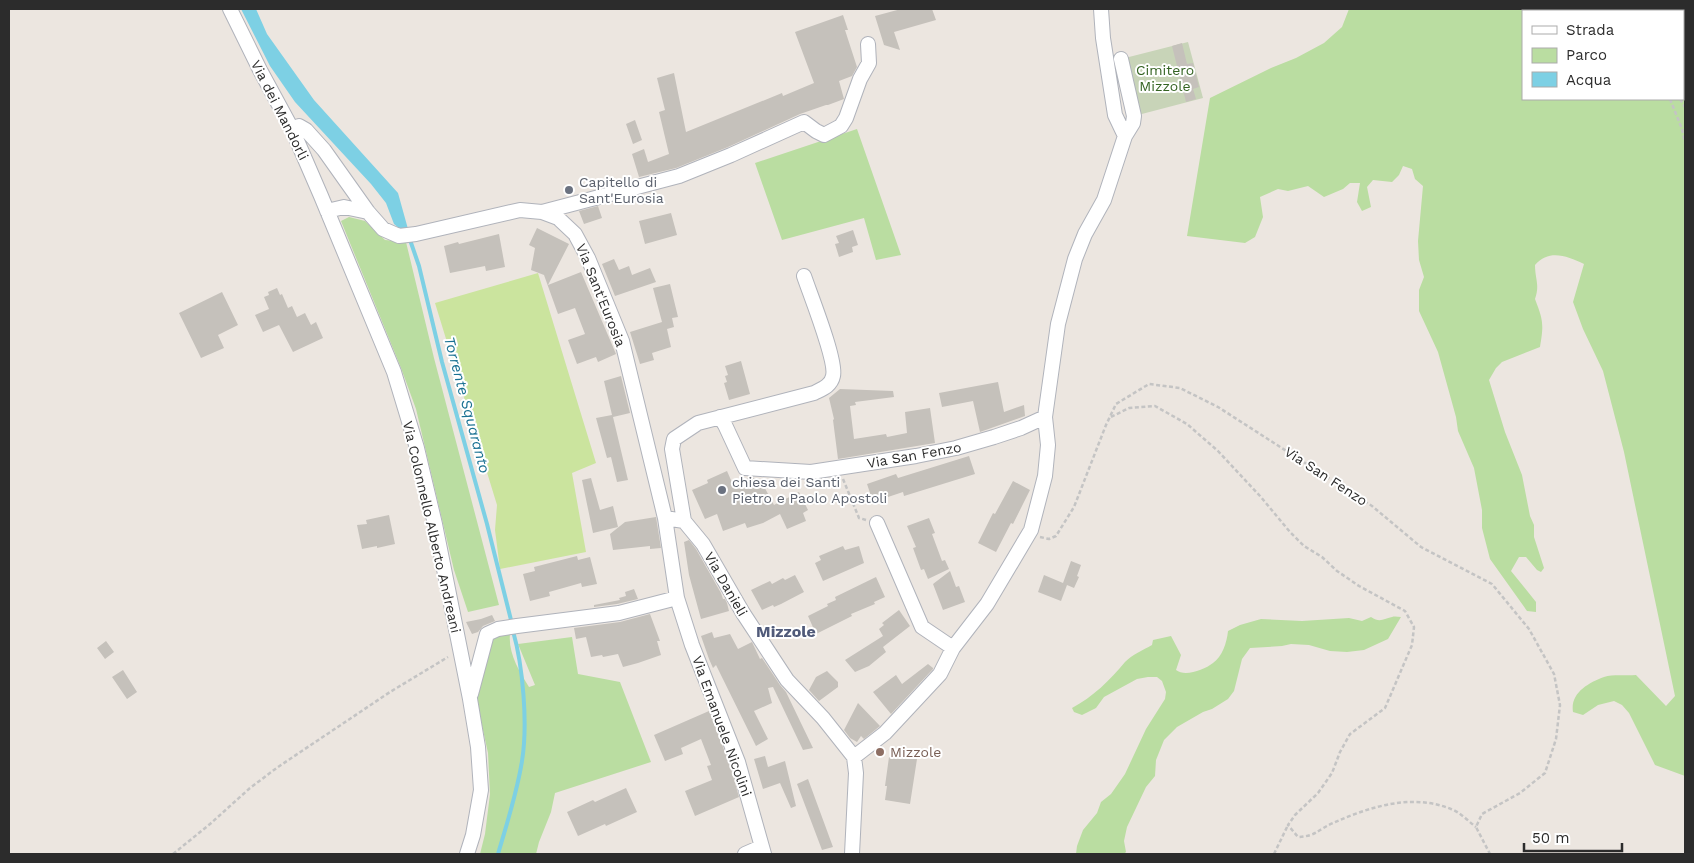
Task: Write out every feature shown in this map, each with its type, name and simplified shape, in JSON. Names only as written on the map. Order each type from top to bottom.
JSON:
[{"type":"street","name":"Via dei Mandorli","points":[[230,9],[292,129],[328,212]]},
{"type":"street","points":[[1101,9],[1103,38],[1115,115],[1124,136]]},
{"type":"street","points":[[542,212],[679,176],[804,122],[816,132],[824,135],[841,126],[846,118],[860,79],[869,63],[868,44]]},
{"type":"street","points":[[852,854],[856,773],[854,757],[886,733],[940,674],[953,648],[987,604],[1031,530],[1045,476],[1048,445],[1046,417],[1058,324],[1074,259],[1085,234],[1104,200],[1124,136],[1133,123],[1134,116],[1120,59]]},
{"type":"street","name":"Via Sant'Eurosia","points":[[292,129],[299,126],[306,130],[324,150],[368,212],[383,229],[399,236],[416,234],[520,210],[542,212],[558,218],[575,234],[588,258],[622,341],[664,518]]},
{"type":"street","points":[[328,212],[344,207],[368,212]]},
{"type":"street","name":"Via Colonnello Alberto Andreani","points":[[328,212],[394,372],[417,448],[435,524],[478,747],[481,790],[474,835],[468,854]]},
{"type":"street","points":[[664,518],[684,521],[672,450],[674,439],[698,423],[814,393],[827,387],[834,376],[830,352],[804,276]]},
{"type":"street","name":"Via San Fenzo","points":[[720,417],[745,468],[811,472],[956,448],[1021,428],[1046,417]]},
{"type":"street","name":"Via Emanuele Nicolini","points":[[664,518],[677,598],[692,645],[738,762],[763,851]]},
{"type":"street","name":"Via Danieli","points":[[684,521],[703,544],[743,613],[787,680],[823,718],[854,757]]},
{"type":"street","points":[[877,523],[922,627],[953,648]]},
{"type":"street","points":[[470,699],[487,634],[516,626],[619,613],[677,598]]},
{"type":"street","points":[[745,854],[763,851]]},
{"type":"path","points":[[1670,100],[1685,143]]},
{"type":"path","name":"Via San Fenzo","points":[[1031,530],[1045,539],[1056,536],[1074,507],[1116,404],[1149,384],[1180,388],[1218,407],[1372,506],[1421,547],[1492,584],[1529,629],[1554,674],[1560,705],[1556,739],[1545,773],[1520,793],[1482,814],[1476,827]]},
{"type":"path","points":[[1110,417],[1129,408],[1155,406],[1187,424],[1218,451],[1304,546],[1322,557],[1337,571],[1359,586],[1405,611],[1414,627],[1412,645],[1386,708],[1350,734],[1340,752],[1332,773],[1318,793],[1294,815],[1274,854]]},
{"type":"path","points":[[839,468],[858,518]]},
{"type":"path","points":[[173,854],[250,788],[278,767],[390,692],[460,650]]},
{"type":"path","points":[[1288,825],[1298,837],[1311,836],[1331,824],[1356,814],[1383,805],[1412,801],[1452,809],[1476,827],[1490,854]]},
{"type":"green space","points":[[1349,9],[1602,10],[1522,10],[1522,100],[1684,100],[1685,62],[1685,776],[1655,765],[1629,713],[1622,705],[1614,701],[1598,705],[1583,715],[1573,712],[1574,699],[1577,694],[1592,682],[1608,676],[1636,675],[1666,706],[1675,696],[1624,452],[1603,371],[1583,329],[1573,302],[1584,264],[1565,257],[1552,256],[1540,260],[1535,265],[1537,286],[1535,299],[1542,322],[1540,347],[1502,362],[1489,380],[1505,432],[1522,475],[1530,516],[1534,525],[1534,537],[1544,568],[1541,572],[1526,557],[1519,557],[1511,571],[1536,602],[1536,612],[1527,611],[1490,559],[1482,528],[1482,510],[1474,468],[1458,431],[1438,352],[1419,311],[1419,290],[1424,277],[1419,260],[1418,241],[1423,186],[1415,179],[1412,169],[1403,166],[1399,175],[1392,182],[1373,180],[1367,187],[1371,207],[1362,211],[1357,202],[1360,183],[1350,183],[1343,189],[1324,197],[1308,186],[1288,191],[1278,189],[1260,197],[1263,217],[1255,237],[1245,243],[1187,236],[1210,98],[1324,43],[1342,27]]},
{"type":"green space","name":"Cimitero Mizzole","points":[[1188,42],[1203,98],[1138,115],[1125,58]]},
{"type":"green space","points":[[857,129],[901,255],[876,260],[864,218],[782,240],[755,163]]},
{"type":"green space","points":[[349,217],[365,221],[385,240],[406,242],[434,358],[499,605],[468,612],[454,570],[416,409],[341,221]]},
{"type":"green space","points":[[538,273],[596,463],[572,473],[586,552],[500,569],[495,530],[497,505],[435,303]]},
{"type":"green space","points":[[1371,617],[1379,620],[1401,617],[1388,639],[1364,650],[1330,651],[1309,645],[1291,644],[1250,648],[1242,659],[1234,691],[1228,699],[1177,727],[1164,740],[1156,760],[1155,776],[1146,787],[1127,827],[1124,841],[1126,852],[1124,854],[1076,854],[1083,830],[1097,813],[1101,802],[1111,794],[1125,774],[1146,729],[1165,699],[1166,692],[1162,681],[1157,677],[1148,677],[1137,679],[1104,697],[1096,708],[1082,715],[1074,712],[1072,708],[1101,688],[1128,659],[1152,645],[1153,640],[1171,636],[1181,655],[1176,670],[1189,673],[1205,668],[1216,660],[1224,649],[1228,631],[1240,625],[1261,619],[1302,621],[1349,618],[1362,621]]},
{"type":"green space","points":[[510,634],[512,655],[529,687],[535,685],[518,644],[572,637],[578,674],[620,682],[651,762],[555,793],[551,812],[536,854],[480,854],[485,834],[490,794],[488,753],[475,694],[492,637]]},
{"type":"water","points":[[241,9],[256,9],[267,34],[314,100],[398,193],[408,229],[400,229],[394,224],[386,203],[371,184],[295,102],[270,66]]},
{"type":"building","points":[[901,9],[932,9],[936,20],[894,32],[900,50],[884,45],[875,16]]},
{"type":"building","points":[[843,15],[848,30],[845,30],[857,67],[852,76],[839,81],[844,99],[800,114],[728,147],[676,168],[639,177],[632,154],[644,149],[648,162],[669,154],[659,112],[665,110],[657,78],[674,73],[686,132],[782,93],[783,96],[814,83],[795,32]]},
{"type":"building","points":[[1182,43],[1187,64],[1193,63],[1199,87],[1193,89],[1196,99],[1186,102],[1172,46]]},
{"type":"building","points":[[635,120],[642,140],[633,144],[626,124]]},
{"type":"building","points":[[598,206],[602,218],[584,224],[579,211]]},
{"type":"building","points":[[671,213],[677,235],[645,244],[639,221]]},
{"type":"building","points":[[537,228],[569,244],[548,285],[581,272],[616,354],[598,362],[596,357],[577,364],[568,340],[585,334],[575,308],[558,314],[544,275],[531,270],[535,248],[529,245]]},
{"type":"building","points":[[853,230],[858,245],[852,247],[853,252],[839,257],[835,244],[839,243],[836,236]]},
{"type":"building","points":[[499,234],[505,267],[486,271],[485,266],[450,273],[444,246]]},
{"type":"building","points":[[614,259],[619,270],[629,266],[632,275],[650,268],[656,282],[615,296],[602,264]]},
{"type":"building","points":[[670,284],[678,317],[672,318],[674,327],[667,329],[671,347],[652,353],[654,360],[640,364],[630,332],[662,322],[653,288]]},
{"type":"building","points":[[277,288],[288,308],[292,306],[297,317],[305,313],[311,325],[316,322],[323,338],[293,352],[279,325],[263,332],[255,315],[269,309],[264,297],[269,295],[268,292]]},
{"type":"building","points":[[222,292],[238,325],[218,335],[224,348],[201,358],[179,313]]},
{"type":"building","points":[[741,361],[750,394],[729,400],[724,383],[727,382],[725,376],[728,375],[725,366]]},
{"type":"building","points":[[621,376],[630,413],[613,417],[628,480],[617,482],[611,457],[607,458],[596,418],[612,415],[604,381]]},
{"type":"building","points":[[998,382],[1004,412],[1024,405],[1025,416],[980,432],[973,401],[942,407],[939,393]]},
{"type":"building","points":[[840,389],[893,391],[894,397],[855,402],[856,405],[850,406],[854,439],[886,434],[887,437],[907,433],[905,412],[930,408],[935,443],[838,459],[834,419],[829,398]]},
{"type":"building","points":[[969,456],[975,474],[904,496],[903,492],[873,502],[867,484],[896,474],[898,478]]},
{"type":"building","points":[[727,471],[734,487],[749,477],[760,479],[774,505],[799,492],[808,510],[803,513],[806,521],[787,529],[780,514],[763,523],[747,528],[745,523],[723,531],[717,514],[705,519],[692,490],[708,483],[707,480]]},
{"type":"building","points":[[591,478],[600,510],[613,506],[618,527],[593,533],[582,480]]},
{"type":"building","points":[[1013,481],[1030,490],[996,552],[978,543],[993,513],[995,514]]},
{"type":"building","points":[[389,515],[395,544],[362,549],[357,525],[367,524],[366,520]]},
{"type":"building","points":[[656,517],[661,548],[650,549],[650,546],[613,550],[610,534],[625,522]]},
{"type":"building","points":[[929,518],[935,533],[932,534],[942,561],[945,560],[949,569],[928,579],[924,569],[921,570],[913,548],[916,547],[907,526]]},
{"type":"building","points":[[689,540],[696,549],[723,599],[725,599],[729,611],[701,619],[689,575],[684,542]]},
{"type":"building","points":[[843,546],[845,550],[859,546],[864,563],[823,581],[815,563],[821,560],[819,556]]},
{"type":"building","points":[[577,556],[578,560],[590,557],[597,584],[582,587],[581,583],[549,592],[550,596],[530,601],[523,574],[535,571],[534,567]]},
{"type":"building","points":[[1071,561],[1081,565],[1077,576],[1079,577],[1074,588],[1067,585],[1061,601],[1038,592],[1044,575],[1063,583]]},
{"type":"building","points":[[950,571],[956,587],[959,586],[965,602],[943,610],[933,584]]},
{"type":"building","points":[[795,575],[804,592],[774,607],[773,605],[762,610],[751,590],[770,581],[772,584],[783,578],[785,580]]},
{"type":"building","points":[[876,577],[885,597],[816,634],[808,616],[828,606],[827,604],[836,600],[835,597]]},
{"type":"building","points":[[634,589],[638,599],[594,607],[594,605],[620,600],[619,598],[626,596],[625,592]]},
{"type":"building","points":[[899,610],[910,626],[883,647],[886,652],[869,666],[855,672],[845,660],[883,636],[879,629],[884,625],[882,623]]},
{"type":"building","points":[[650,614],[660,641],[657,641],[661,655],[638,663],[623,667],[618,654],[591,657],[586,637],[576,639],[574,628],[620,622]]},
{"type":"building","points":[[492,615],[495,621],[483,626],[478,632],[472,634],[466,622]]},
{"type":"building","points":[[712,632],[714,638],[730,634],[738,649],[752,642],[760,659],[762,658],[786,692],[813,748],[803,750],[773,687],[768,688],[772,703],[754,711],[768,739],[756,746],[716,665],[713,668],[709,659],[701,636]]},
{"type":"building","points":[[106,641],[114,652],[105,659],[97,648]]},
{"type":"building","points":[[928,664],[933,669],[891,714],[873,692],[896,675],[902,684]]},
{"type":"building","points":[[123,670],[137,692],[127,699],[112,677]]},
{"type":"building","points":[[827,671],[838,682],[838,687],[819,701],[809,690],[816,677]]},
{"type":"building","points":[[858,703],[880,726],[864,739],[861,736],[857,742],[850,738],[844,730]]},
{"type":"building","points":[[709,711],[730,765],[739,797],[695,816],[685,791],[712,780],[707,766],[711,765],[701,739],[681,748],[683,754],[665,761],[654,735]]},
{"type":"building","points":[[765,756],[768,767],[785,761],[796,806],[791,808],[780,783],[763,789],[754,759]]},
{"type":"building","points":[[902,756],[917,759],[910,804],[885,800],[889,757],[902,759]]},
{"type":"building","points":[[808,779],[833,847],[822,850],[797,784]]},
{"type":"building","points":[[626,788],[637,812],[578,836],[567,812]]},
{"type":"waterway","name":"Torrente Squaranto","points":[[409,237],[419,266],[442,362],[487,524],[512,624]]},
{"type":"waterway","name":"Torrente Squaranto","points":[[498,854],[512,808],[524,746],[524,695],[517,645],[513,631]]},
{"type":"place","name":"Capitello di Sant'Eurosia","points":[[569,190]]},
{"type":"place","name":"chiesa dei Santi Pietro e Paolo Apostoli","points":[[722,490]]},
{"type":"place","name":"Mizzole","points":[[880,752]]},
{"type":"district","name":"Mizzole","points":[[786,631]]}]
